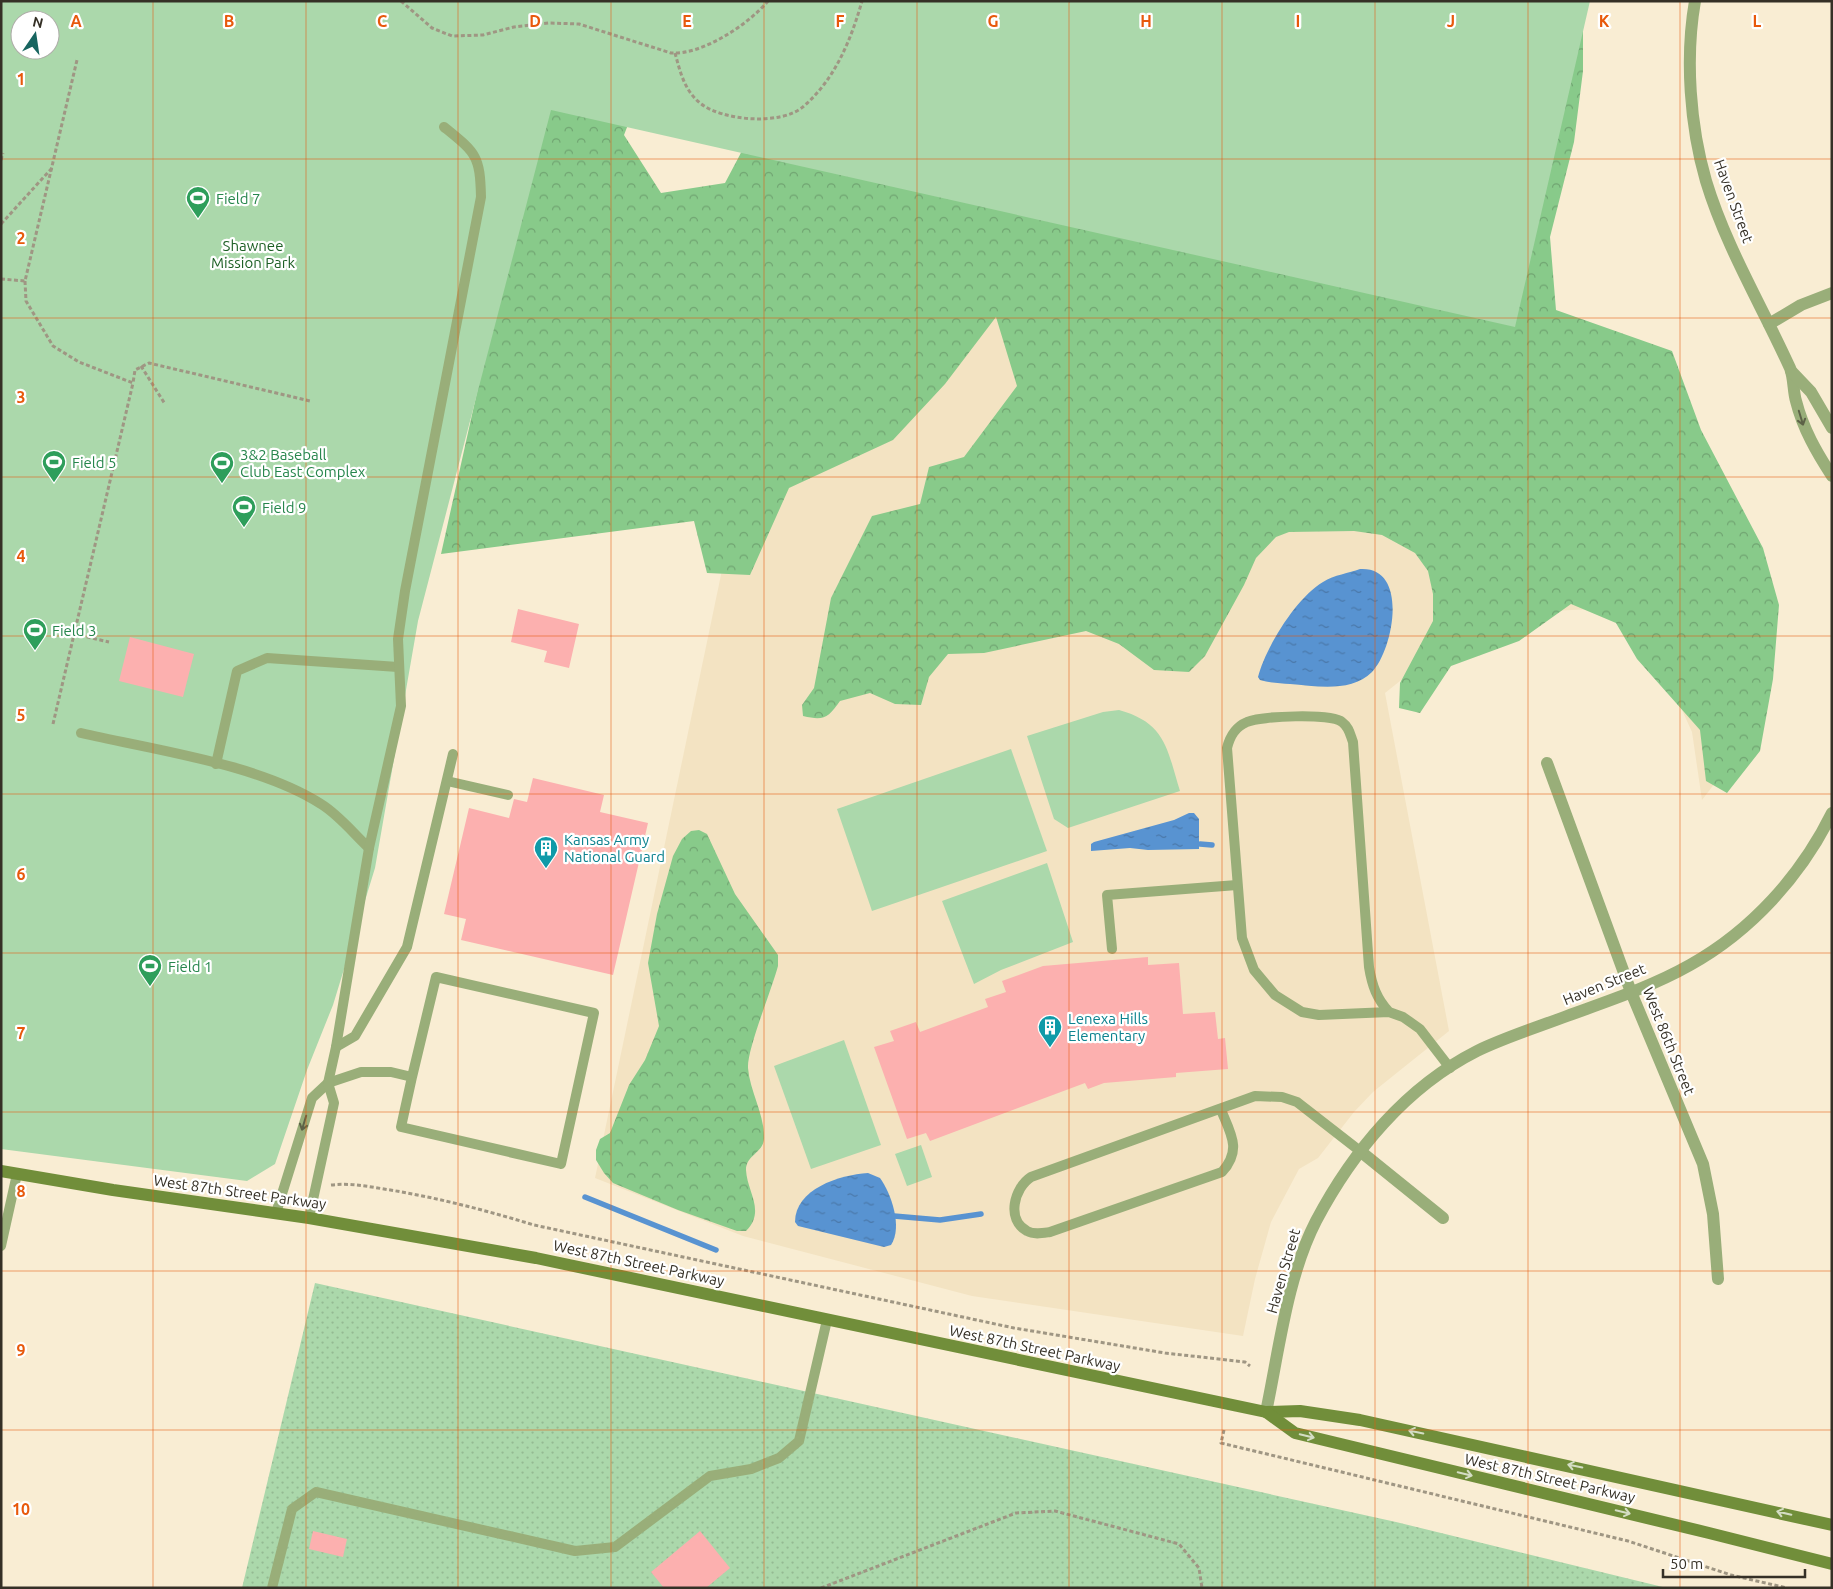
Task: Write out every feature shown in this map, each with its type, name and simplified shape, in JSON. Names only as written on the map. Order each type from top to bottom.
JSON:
[{"type":"main road","name":"West 87th Street Parkway","points":[[1,1171],[113,1190],[308,1218],[610,1272],[827,1320],[1266,1412],[1300,1411],[1360,1420],[1832,1525]]},
{"type":"main road","name":"West 87th Street Parkway","points":[[1266,1412],[1295,1434],[1832,1564]]},
{"type":"street","name":"Haven Street","points":[[1695,1],[1690,47],[1693,106],[1706,181],[1720,218],[1791,371],[1796,400],[1805,429],[1832,476]]},
{"type":"street","points":[[1769,324],[1801,305],[1832,293]]},
{"type":"street","name":"Haven Street","points":[[1791,371],[1811,392],[1832,428]]},
{"type":"street","name":"West 86th Street","points":[[1547,763],[1631,992],[1702,1164],[1713,1214],[1718,1279]]},
{"type":"street","name":"Haven Street","points":[[1266,1412],[1288,1306],[1302,1254],[1329,1198],[1360,1151],[1391,1114],[1409,1098],[1450,1068],[1492,1045],[1631,992],[1688,966],[1740,930],[1770,903],[1802,864],[1832,813]]},
{"type":"street","points":[[1360,1151],[1443,1218]]},
{"type":"lane","points":[[308,1218],[334,1103],[328,1083],[336,1047],[369,848],[401,706],[398,639],[405,591],[481,197],[480,167],[469,147],[444,126]]},
{"type":"lane","points":[[216,764],[237,671],[267,658],[398,667]]},
{"type":"lane","points":[[1389,1012],[1379,1000],[1371,981],[1353,742],[1349,729],[1341,720],[1321,715],[1249,721],[1234,730],[1227,748],[1242,938],[1254,970],[1276,995],[1302,1012],[1319,1015],[1389,1012],[1403,1017],[1420,1028],[1450,1068]]},
{"type":"lane","points":[[81,733],[216,764],[295,789],[323,805],[369,848]]},
{"type":"lane","points":[[336,1047],[355,1036],[407,947],[453,754]]},
{"type":"lane","points":[[447,780],[508,795]]},
{"type":"lane","points":[[1112,949],[1107,895],[1237,886]]},
{"type":"lane","points":[[436,977],[594,1013],[561,1164],[402,1127],[412,1077],[436,977]]},
{"type":"lane","points":[[276,1213],[312,1098],[328,1083],[361,1072],[376,1071],[412,1077]]},
{"type":"lane","points":[[1221,1110],[1232,1138],[1234,1151],[1231,1162],[1222,1172],[1050,1232],[1037,1233],[1026,1231],[1020,1224],[1015,1211],[1016,1192],[1022,1183],[1031,1177],[1221,1110],[1255,1096],[1282,1097],[1297,1102],[1360,1151]]},
{"type":"lane","points":[[1,1246],[17,1174]]},
{"type":"lane","points":[[272,1588],[292,1509],[316,1492],[575,1551],[614,1547],[710,1476],[751,1469],[779,1458],[799,1441],[827,1320]]},
{"type":"path","points":[[401,1],[432,28],[452,36],[484,35],[514,27],[549,23],[579,24],[675,53],[693,51],[740,26],[754,17],[768,1]]},
{"type":"path","points":[[675,53],[683,83],[699,103],[716,113],[736,117],[780,118],[803,108],[824,86],[843,54],[862,1]]},
{"type":"path","points":[[77,60],[25,281],[26,301],[53,346],[79,362],[133,383]]},
{"type":"path","points":[[1,160],[3,153]]},
{"type":"path","points":[[1,224],[52,168]]},
{"type":"path","points":[[1,279],[25,281]]},
{"type":"path","points":[[53,724],[135,370],[149,363],[310,401]]},
{"type":"path","points":[[140,366],[165,404]]},
{"type":"path","points":[[74,634],[109,642]]},
{"type":"path","points":[[315,1188],[345,1183],[402,1192],[463,1205],[534,1225],[1014,1328],[1165,1352],[1245,1362],[1250,1366]]},
{"type":"path","points":[[1224,1430],[1221,1442],[1628,1541],[1731,1575],[1787,1588]]},
{"type":"path","points":[[822,1588],[1016,1513],[1054,1511],[1179,1544],[1199,1568],[1202,1588]]},
{"type":"shaded area","points":[[806,168],[1653,358],[1744,745],[1702,800],[1692,732],[1652,644],[1612,608],[1532,612],[1460,633],[1385,693],[1449,1031],[1373,1092],[1354,1112],[1318,1158],[1299,1169],[1271,1222],[1255,1279],[1243,1336],[972,1296],[743,1236],[595,1178]]},
{"type":"green space","name":"Shawnee Mission Park","points":[[1,1],[1590,1],[1515,327],[551,110],[418,621],[375,868],[333,1005],[307,1070],[275,1164],[247,1181],[1,1149]]},
{"type":"green space","points":[[1583,1],[1583,71],[1574,142],[1550,237],[1556,310],[1672,351],[1701,430],[1763,548],[1779,605],[1773,679],[1760,751],[1727,793],[1706,781],[1700,730],[1637,659],[1616,623],[1571,604],[1519,641],[1451,666],[1420,713],[1399,708],[1400,683],[1433,621],[1433,594],[1428,571],[1415,553],[1382,535],[1354,531],[1289,532],[1276,537],[1256,558],[1244,585],[1205,656],[1189,672],[1154,670],[1119,644],[1086,631],[984,653],[948,654],[929,677],[921,705],[895,704],[870,693],[840,701],[829,715],[825,717],[803,716],[802,705],[814,688],[831,598],[872,516],[920,504],[929,467],[964,457],[1017,386],[996,317],[945,384],[893,440],[789,488],[750,575],[707,573],[694,521],[441,554],[522,190],[503,117],[650,68],[624,135],[661,193],[725,183],[781,77]]},
{"type":"green space","points":[[1119,710],[1135,715],[1156,730],[1172,762],[1180,791],[1068,828],[1054,819],[1027,736],[1103,712]]},
{"type":"green space","points":[[1011,749],[1047,851],[872,911],[837,809]]},
{"type":"green space","points":[[699,830],[707,834],[735,894],[778,955],[778,966],[755,1033],[749,1059],[749,1077],[762,1121],[764,1139],[761,1148],[751,1157],[746,1170],[754,1201],[755,1216],[752,1224],[746,1231],[737,1231],[678,1210],[613,1183],[596,1160],[596,1150],[600,1139],[610,1133],[629,1085],[645,1060],[659,1026],[648,963],[657,914],[673,856],[682,839],[691,831]]},
{"type":"green space","points":[[1047,863],[1073,942],[1001,970],[974,984],[942,901]]},
{"type":"green space","points":[[844,1040],[881,1145],[811,1169],[774,1066]]},
{"type":"green space","points":[[921,1145],[932,1177],[907,1186],[895,1154]]},
{"type":"green space","points":[[315,1283],[1396,1522],[1667,1588],[242,1588]]},
{"type":"water","points":[[1360,569],[1376,572],[1386,581],[1391,595],[1393,612],[1386,647],[1380,661],[1372,672],[1364,679],[1354,683],[1333,687],[1275,683],[1260,680],[1258,677],[1262,665],[1275,638],[1283,624],[1303,599],[1323,582]]},
{"type":"water","points":[[1189,813],[1194,813],[1199,819],[1199,849],[1148,850],[1130,848],[1091,851],[1091,844],[1094,842],[1174,820]]},
{"type":"water","points":[[868,1173],[880,1178],[888,1192],[894,1210],[896,1229],[891,1245],[884,1247],[798,1226],[795,1222],[797,1211],[802,1201],[810,1193],[832,1181]]},
{"type":"building","points":[[518,609],[579,624],[569,668],[544,662],[547,651],[511,642]]},
{"type":"building","points":[[130,637],[194,654],[183,697],[119,681]]},
{"type":"building","name":"Kansas Army National Guard","points":[[533,778],[604,795],[600,812],[648,823],[613,975],[461,940],[466,919],[444,914],[469,808],[509,818],[514,799],[527,802]]},
{"type":"building","name":"Lenexa Hills Elementary","points":[[1148,957],[1148,965],[1179,963],[1183,1014],[1215,1012],[1218,1039],[1225,1038],[1228,1069],[1176,1073],[1176,1077],[1104,1083],[1088,1089],[1085,1083],[930,1141],[926,1133],[907,1139],[874,1047],[894,1041],[890,1031],[916,1022],[920,1032],[988,1007],[985,999],[1006,992],[1002,981],[1043,966]]},
{"type":"building","points":[[313,1531],[347,1539],[343,1557],[309,1549]]},
{"type":"building","points":[[700,1531],[730,1568],[706,1588],[664,1588],[651,1572]]},
{"type":"waterway","points":[[1200,844],[1212,845]]},
{"type":"waterway","points":[[585,1197],[716,1250]]},
{"type":"waterway","points":[[894,1216],[940,1220],[981,1214]]},
{"type":"place","name":"Field 7","points":[[198,219]]},
{"type":"place","name":"Field 5","points":[[54,483]]},
{"type":"place","name":"3&2 Baseball Club East Complex","points":[[222,484]]},
{"type":"place","name":"Field 9","points":[[244,528]]},
{"type":"place","name":"Field 3","points":[[35,651]]},
{"type":"place","name":"Kansas Army National Guard","points":[[546,869]]},
{"type":"place","name":"Field 1","points":[[150,987]]},
{"type":"place","name":"Lenexa Hills Elementary","points":[[1050,1048]]}]
